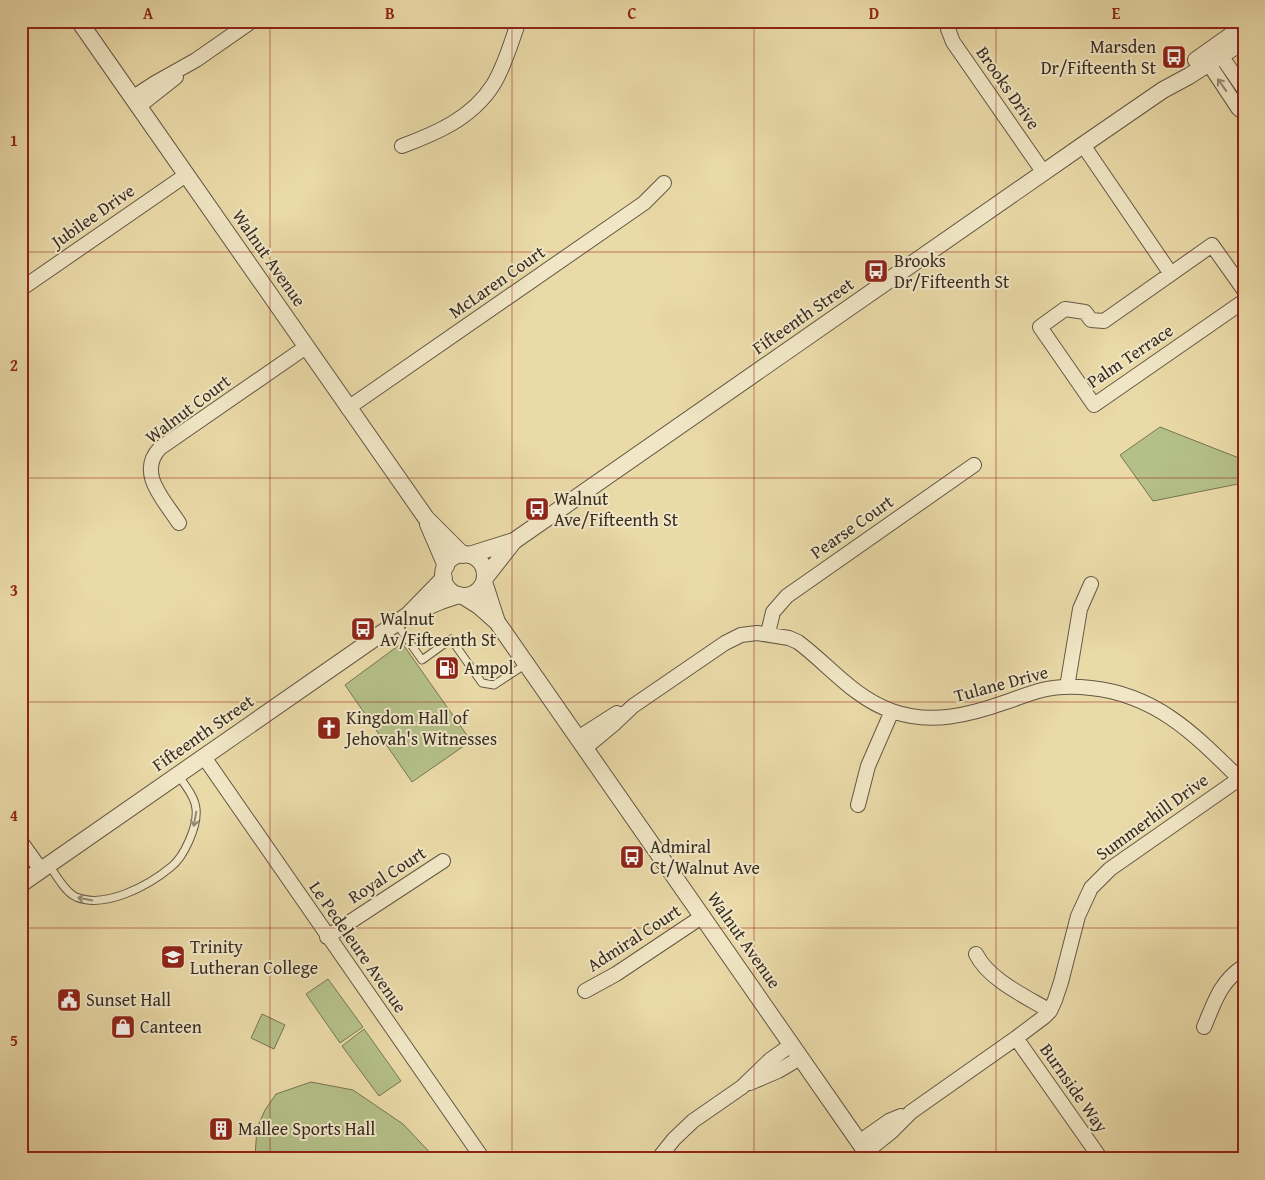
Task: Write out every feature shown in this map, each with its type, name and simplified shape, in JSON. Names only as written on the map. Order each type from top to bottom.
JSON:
[{"type":"street","name":"Walnut Avenue","points":[[79,21],[426,518],[466,555]]},
{"type":"street","points":[[135,102],[154,83],[196,60],[252,21]]},
{"type":"street","points":[[402,146],[448,126],[485,97],[502,68],[519,21]]},
{"type":"street","name":"Brooks Drive","points":[[950,21],[948,28],[953,42],[1044,173]]},
{"type":"street","name":"Fifteenth Street","points":[[484,580],[514,541],[1163,90],[1212,55],[1244,26]]},
{"type":"street","name":"Fifteenth Street","points":[[1212,55],[1244,41]]},
{"type":"street","points":[[1212,55],[1244,89]]},
{"type":"street","points":[[1212,55],[1238,108],[1244,113]]},
{"type":"street","points":[[1083,145],[1171,274]]},
{"type":"street","name":"Jubilee Drive","points":[[21,289],[186,175]]},
{"type":"street","name":"McLaren Court","points":[[348,408],[644,203],[664,183]]},
{"type":"street","name":"Palm Terrace","points":[[1244,290],[1212,245],[1104,321],[1090,320],[1085,312],[1065,309],[1040,327],[1094,405],[1244,301]]},
{"type":"street","name":"Walnut Court","points":[[180,523],[152,482],[150,468],[155,453],[306,347]]},
{"type":"street","name":"Pearse Court","points":[[768,633],[773,612],[787,596],[974,465]]},
{"type":"street","name":"Walnut Avenue","points":[[426,518],[445,572]]},
{"type":"street","name":"Fifteenth Street","points":[[466,555],[514,541]]},
{"type":"street","points":[[466,555],[479,561],[483,566],[484,580],[476,592],[461,595],[449,589],[445,572],[452,558],[466,555]]},
{"type":"street","name":"Fifteenth Street","points":[[402,619],[445,572]]},
{"type":"street","name":"Walnut Avenue","points":[[484,580],[497,622]]},
{"type":"street","points":[[1067,687],[1080,609],[1091,584]]},
{"type":"street","name":"Walnut Avenue","points":[[461,595],[479,606],[497,622],[865,1151]]},
{"type":"street","name":"Fifteenth Street","points":[[21,884],[402,619],[441,600],[461,595]]},
{"type":"street","name":"Tulane Drive","points":[[581,743],[608,718],[633,706],[725,642],[741,635],[768,633],[798,642],[854,690],[873,703],[892,711],[918,717],[958,717],[1043,690],[1067,687],[1102,689],[1126,694],[1148,703],[1188,729],[1241,781]]},
{"type":"street","points":[[858,805],[868,766],[892,711]]},
{"type":"street","name":"Le Pedeleure Avenue","points":[[204,757],[483,1159]]},
{"type":"street","name":"Summerhill Drive","points":[[865,1151],[889,1121],[910,1112],[1033,1026],[1050,1011],[1061,982],[1078,916],[1091,888],[1110,869],[1241,781]]},
{"type":"street","points":[[21,842],[45,868]]},
{"type":"street","name":"Royal Court","points":[[328,937],[443,861]]},
{"type":"street","name":"Admiral Court","points":[[585,991],[616,974],[703,916]]},
{"type":"street","points":[[976,954],[980,962],[992,975],[1050,1011]]},
{"type":"street","points":[[1204,1027],[1224,983],[1244,966]]},
{"type":"street","name":"Burnside Way","points":[[1016,1038],[1101,1159]]},
{"type":"street","points":[[658,1159],[674,1139],[693,1121],[742,1086],[770,1060],[796,1051]]},
{"type":"lane","points":[[402,619],[422,660],[451,639],[482,683],[494,685],[526,664]]},
{"type":"lane","points":[[45,868],[72,895],[86,900],[98,900],[112,898],[132,891],[172,867],[192,834],[197,810],[190,792],[178,775]]},
{"type":"green space","points":[[1160,427],[1244,460],[1243,483],[1153,501],[1120,455]]},
{"type":"green space","points":[[402,643],[471,741],[412,782],[345,685]]},
{"type":"green space","points":[[328,979],[363,1027],[340,1043],[306,994]]},
{"type":"green space","points":[[262,1014],[285,1025],[274,1049],[251,1038]]},
{"type":"green space","points":[[364,1029],[401,1081],[379,1096],[342,1046]]},
{"type":"green space","points":[[311,1082],[353,1090],[403,1124],[436,1159],[257,1159],[255,1156],[257,1128],[265,1110],[276,1094]]},
{"type":"place","name":"Marsden Dr/Fifteenth St","points":[[1174,57]]},
{"type":"place","name":"Brooks Dr/Fifteenth St","points":[[876,271]]},
{"type":"place","name":"Walnut Ave/Fifteenth St","points":[[537,509]]},
{"type":"place","name":"Walnut Av/Fifteenth St","points":[[363,629]]},
{"type":"place","name":"Ampol","points":[[447,668]]},
{"type":"place","name":"Kingdom Hall of Jehovah's Witnesses","points":[[329,728]]},
{"type":"place","name":"Admiral Ct/Walnut Ave","points":[[632,857]]},
{"type":"place","name":"Trinity Lutheran College","points":[[173,957]]},
{"type":"place","name":"Sunset Hall","points":[[69,1000]]},
{"type":"place","name":"Canteen","points":[[123,1027]]},
{"type":"place","name":"Mallee Sports Hall","points":[[221,1129]]}]
